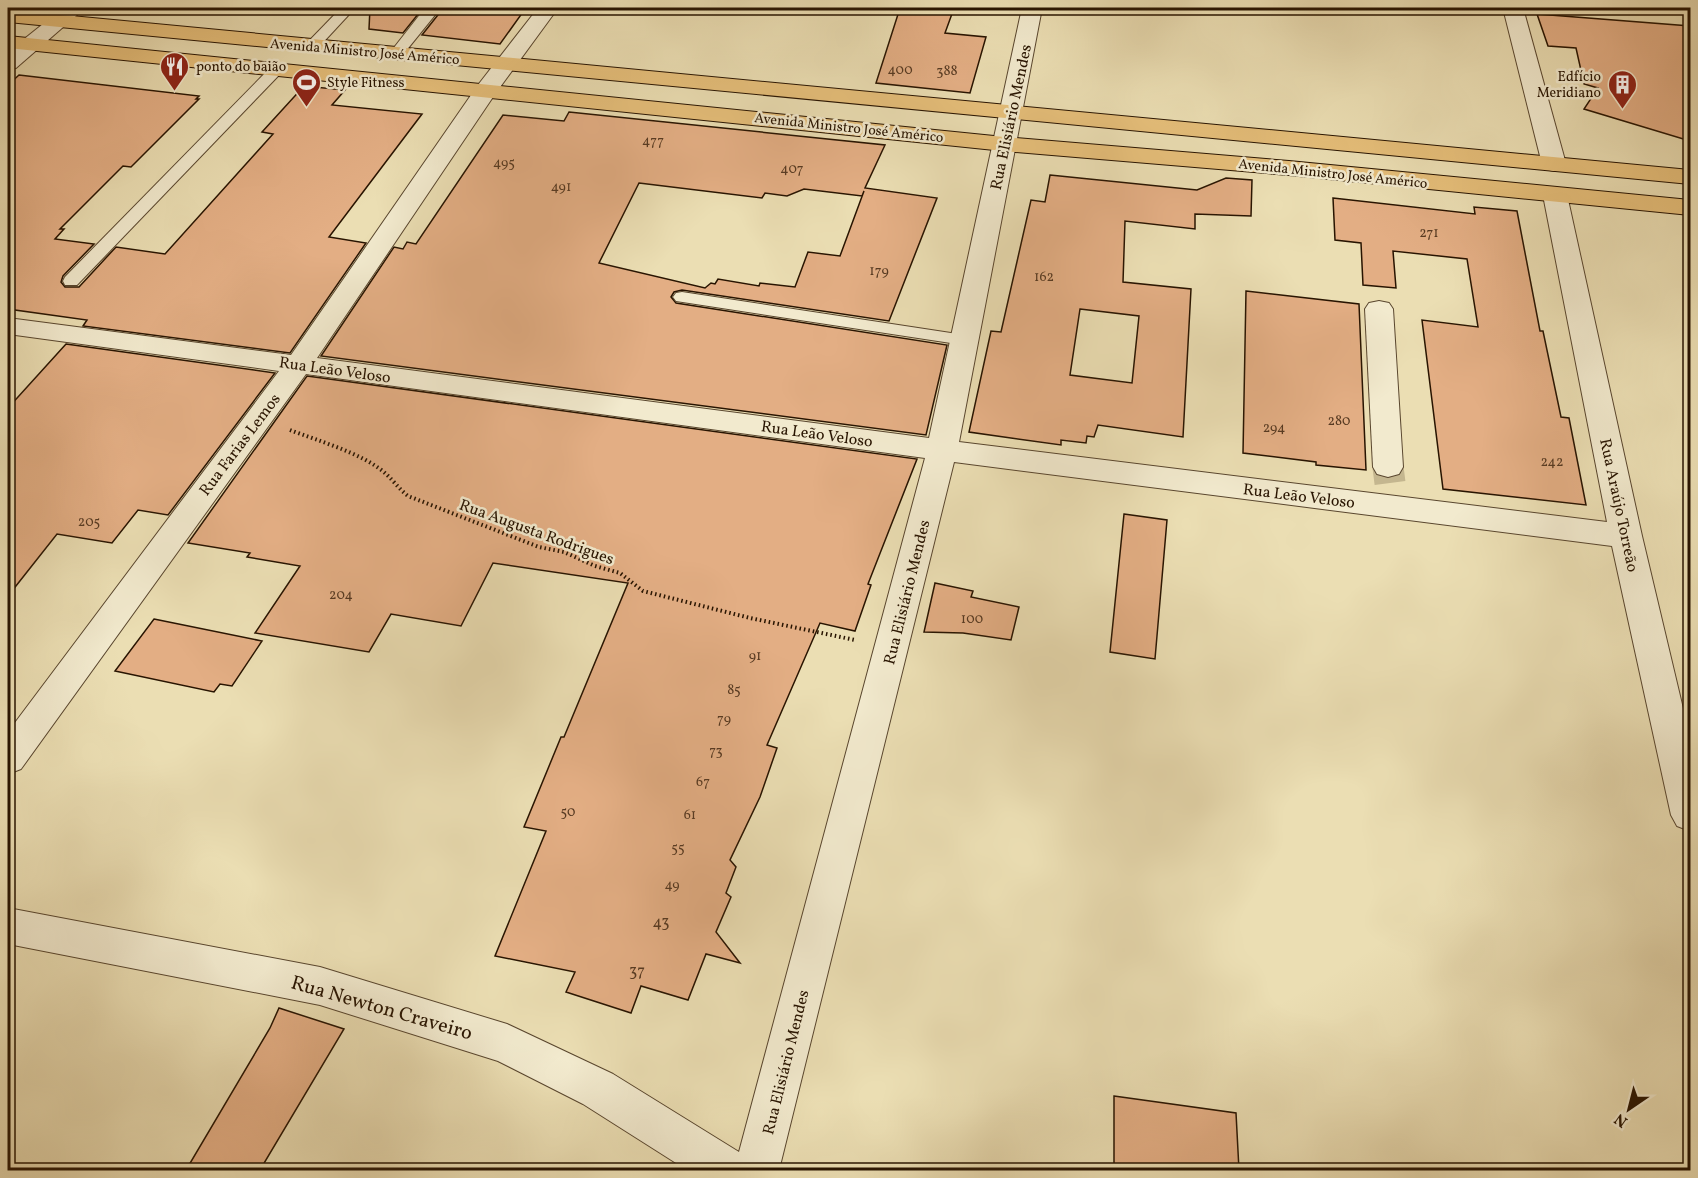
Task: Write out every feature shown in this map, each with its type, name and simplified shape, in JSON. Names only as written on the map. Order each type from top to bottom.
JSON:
[{"type":"main road","name":"Avenida Ministro José Américo","points":[[8,16],[67,15],[312,46],[505,64],[1007,128],[1289,168],[1690,208]]},
{"type":"main road","name":"Avenida Ministro José Américo","points":[[18,44],[486,90],[1007,128],[1554,164],[1690,177]]},
{"type":"main road","points":[[1289,168],[1327,162],[1534,179],[1553,172],[1554,164]]},
{"type":"street","name":"Rua Farias Lemos","points":[[8,759],[299,364],[486,90],[548,8]]},
{"type":"street","name":"Rua Elisiário Mendes","points":[[757,1170],[942,450],[1032,8]]},
{"type":"street","points":[[1513,8],[1554,164]]},
{"type":"street","points":[[8,63],[18,44],[67,15]]},
{"type":"street","name":"Rua Araújo Torreão","points":[[1555,195],[1626,536],[1690,815]]},
{"type":"street","points":[[1379,309],[1390,485]]},
{"type":"street","name":"Rua Leão Veloso","points":[[8,326],[942,450],[1390,485],[1626,536]]},
{"type":"street","name":"Rua Newton Craveiro","points":[[8,926],[320,986],[507,1044],[598,1089],[727,1170]]},
{"type":"lane","points":[[312,46],[348,8]]},
{"type":"lane","points":[[396,54],[432,10],[431,8]]},
{"type":"lane","points":[[71,281],[277,69]]},
{"type":"lane","points":[[682,297],[964,340]]},
{"type":"path","name":"Rua Augusta Rodrigues","points":[[258,418],[362,459],[386,473],[394,485],[408,496],[539,546],[564,552],[595,566],[620,573],[644,591],[750,618],[891,647]]},
{"type":"building","points":[[370,8],[423,8],[403,33],[369,29]]},
{"type":"building","points":[[440,8],[479,8],[523,12],[500,44],[422,35],[441,11]]},
{"type":"building","points":[[900,8],[953,11],[945,33],[986,37],[970,93],[876,83]]},
{"type":"building","points":[[1537,14],[1690,26],[1690,141],[1584,109],[1598,88],[1584,84],[1576,48],[1548,46]]},
{"type":"building","points":[[19,75],[199,96],[196,99],[199,99],[131,167],[123,166],[60,229],[64,229],[55,239],[94,244],[63,276],[61,282],[65,287],[79,287],[116,247],[165,254],[273,134],[262,132],[304,86],[345,90],[332,105],[422,114],[329,237],[366,243],[290,353],[83,326],[87,320],[8,309],[8,85]]},
{"type":"building","points":[[569,112],[885,145],[865,188],[937,198],[889,321],[682,290],[674,292],[671,297],[676,303],[947,345],[926,435],[321,356],[394,247],[403,249],[407,242],[416,244],[503,115],[564,121]],"holes":[[[639,183],[762,198],[765,193],[787,196],[804,189],[862,196],[864,191],[840,256],[808,252],[795,287],[760,283],[759,286],[718,279],[715,284],[711,283],[705,288],[599,263]]]},
{"type":"building","points":[[1050,175],[1197,190],[1226,178],[1252,180],[1251,216],[1195,214],[1195,229],[1125,221],[1123,282],[1191,289],[1183,437],[1098,425],[1094,437],[1087,436],[1086,443],[1061,440],[1061,445],[969,432],[991,331],[1001,332],[1031,200],[1045,202]],"holes":[[[1080,309],[1139,316],[1132,383],[1070,375]]]},
{"type":"building","points":[[1333,198],[1475,214],[1474,207],[1517,211],[1540,331],[1543,331],[1561,417],[1569,418],[1586,505],[1443,489],[1422,320],[1478,327],[1467,259],[1393,251],[1396,288],[1363,285],[1361,243],[1335,240]]},
{"type":"building","points":[[1246,291],[1359,304],[1366,470],[1316,465],[1316,462],[1243,453]]},
{"type":"building","points":[[66,344],[275,373],[168,515],[138,510],[112,543],[57,534],[8,596],[8,408]]},
{"type":"building","points":[[307,376],[917,459],[868,584],[871,585],[855,631],[820,623],[767,745],[777,748],[760,797],[730,860],[736,867],[726,893],[731,897],[716,932],[740,963],[706,954],[688,1000],[641,986],[631,1013],[566,992],[575,972],[495,956],[546,831],[524,827],[628,583],[493,563],[461,626],[391,614],[369,652],[255,633],[300,566],[247,557],[250,553],[188,543]]},
{"type":"building","points":[[1124,514],[1167,520],[1155,659],[1110,652]]},
{"type":"building","points":[[935,583],[973,591],[971,597],[1019,607],[1011,640],[963,633],[924,632]]},
{"type":"building","points":[[154,619],[262,641],[232,686],[220,684],[214,692],[115,671]]},
{"type":"building","points":[[279,1008],[344,1029],[260,1170],[186,1170],[270,1028]]},
{"type":"building","points":[[1114,1096],[1236,1113],[1239,1170],[1114,1170]]},
{"type":"tunnel","points":[[1388,467],[1390,483]]},
{"type":"place","name":"ponto do baião","points":[[175,92]]},
{"type":"place","name":"Style Fitness","points":[[306,108]]},
{"type":"place","name":"Edfício Meridiano","points":[[1622,110]]}]
